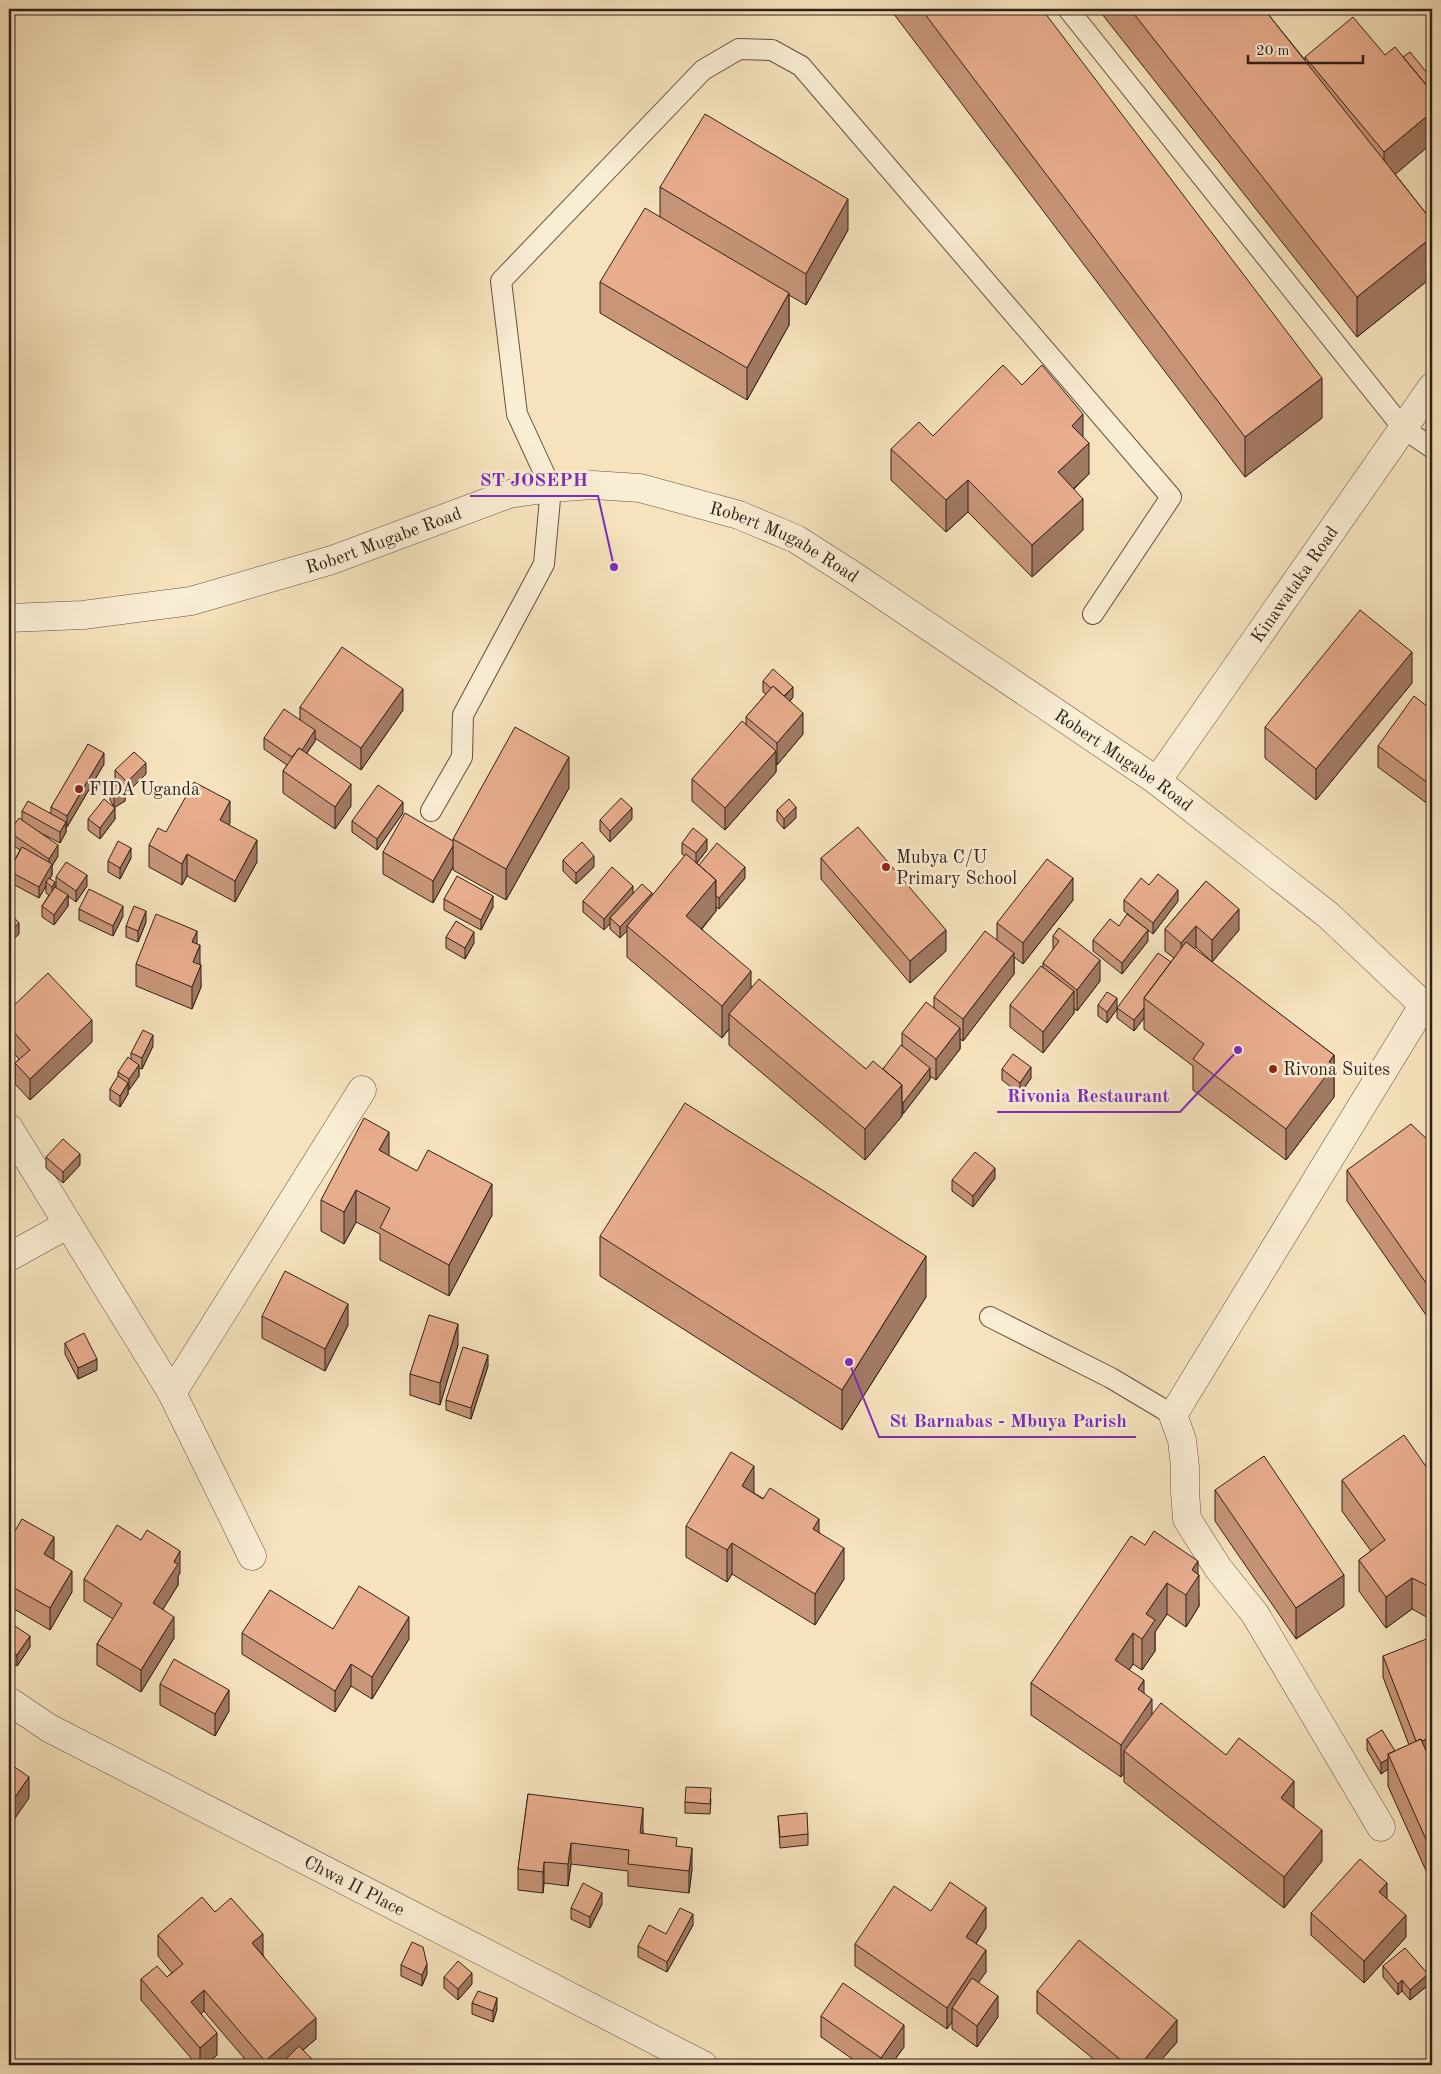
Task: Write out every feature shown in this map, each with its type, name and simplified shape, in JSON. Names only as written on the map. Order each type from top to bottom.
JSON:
[{"type":"street","name":"Kinawataka Road","points":[[1157,781],[1432,386]]},
{"type":"street","name":"Robert Mugabe Road","points":[[9,618],[83,615],[191,601],[332,560],[509,494],[551,488],[593,486],[640,488],[738,515],[796,539],[851,574],[1157,781],[1328,915],[1428,1008]]},
{"type":"street","points":[[1381,1827],[1255,1614],[1218,1568],[1187,1519],[1182,1440],[1173,1415],[1428,1008]]},
{"type":"street","points":[[172,1393],[362,1090]]},
{"type":"street","points":[[9,1128],[172,1393],[252,1556]]},
{"type":"street","points":[[9,1257],[67,1225]]},
{"type":"street","name":"Chwa II Place","points":[[9,1701],[49,1728],[703,2065]]},
{"type":"lane","points":[[1068,9],[1403,428],[1432,448]]},
{"type":"lane","points":[[431,811],[462,757],[463,715],[544,564],[551,488],[517,414],[501,281],[703,70],[739,49],[772,50],[801,66],[1171,497],[1093,614]]},
{"type":"lane","points":[[990,1317],[1112,1378],[1173,1415]]},
{"type":"building","points":[[921,9],[1042,9],[1322,378],[1245,437]]},
{"type":"building","points":[[1130,9],[1264,9],[1432,221],[1432,237],[1357,297]]},
{"type":"building","points":[[1353,17],[1385,55],[1395,47],[1432,92],[1432,112],[1384,152],[1305,57]]},
{"type":"building","points":[[1410,52],[1432,79],[1432,92],[1403,57]]},
{"type":"building","points":[[705,114],[848,199],[806,274],[660,187]]},
{"type":"building","points":[[645,208],[789,293],[747,368],[600,282]]},
{"type":"building","points":[[1003,365],[1022,385],[1042,365],[1083,414],[1072,426],[1089,443],[1058,472],[1083,499],[1032,545],[968,480],[946,500],[891,449],[919,422],[933,436]]},
{"type":"building","points":[[1360,610],[1412,652],[1316,769],[1265,727]]},
{"type":"building","points":[[342,647],[403,689],[361,748],[300,707]]},
{"type":"building","points":[[773,669],[793,687],[784,696],[773,686],[771,688],[763,681]]},
{"type":"building","points":[[773,686],[803,713],[777,743],[746,717]]},
{"type":"building","points":[[1414,696],[1432,710],[1432,786],[1378,746]]},
{"type":"building","points":[[284,709],[315,730],[302,750],[299,748],[292,757],[264,738]]},
{"type":"building","points":[[742,721],[776,751],[725,808],[692,779]]},
{"type":"building","points":[[515,727],[569,757],[506,869],[453,839]]},
{"type":"building","points":[[88,744],[104,753],[67,816],[51,807]]},
{"type":"building","points":[[299,748],[351,784],[335,807],[283,771]]},
{"type":"building","points":[[134,752],[146,763],[127,782],[115,770]]},
{"type":"building","points":[[194,782],[230,801],[220,820],[257,840],[235,881],[187,854],[182,864],[149,845],[158,828],[166,832]]},
{"type":"building","points":[[120,783],[125,790],[114,797],[110,789]]},
{"type":"building","points":[[378,785],[403,802],[377,839],[352,821]]},
{"type":"building","points":[[621,798],[632,808],[610,831],[600,820]]},
{"type":"building","points":[[104,799],[115,808],[100,828],[88,819]]},
{"type":"building","points":[[789,799],[796,807],[784,819],[777,810]]},
{"type":"building","points":[[28,801],[66,822],[60,832],[22,811]]},
{"type":"building","points":[[405,813],[453,841],[453,846],[433,881],[383,852]]},
{"type":"building","points":[[19,818],[58,845],[49,859],[9,832]]},
{"type":"building","points":[[858,827],[946,930],[910,961],[821,858]]},
{"type":"building","points":[[693,828],[707,839],[696,853],[682,843]]},
{"type":"building","points":[[118,841],[131,848],[120,868],[108,861]]},
{"type":"building","points":[[582,842],[594,856],[576,873],[563,860]]},
{"type":"building","points":[[717,843],[745,867],[719,898],[716,896],[716,880],[699,865]]},
{"type":"building","points":[[22,847],[52,864],[39,887],[9,871]]},
{"type":"building","points":[[686,854],[716,880],[686,916],[751,971],[722,1006],[627,926]]},
{"type":"building","points":[[1047,859],[1073,878],[1023,943],[997,923]]},
{"type":"building","points":[[66,862],[87,875],[76,891],[56,877]]},
{"type":"building","points":[[612,867],[633,886],[604,919],[583,901]]},
{"type":"building","points":[[1158,874],[1178,890],[1153,923],[1124,900],[1141,878],[1149,885]]},
{"type":"building","points":[[457,876],[493,896],[481,920],[444,899]]},
{"type":"building","points":[[49,878],[55,882],[52,887],[46,882]]},
{"type":"building","points":[[1206,881],[1239,909],[1212,940],[1196,926],[1181,943],[1165,929]]},
{"type":"building","points":[[642,884],[652,893],[620,927],[610,918]]},
{"type":"building","points":[[55,887],[68,895],[54,915],[42,906]]},
{"type":"building","points":[[89,889],[123,906],[113,926],[79,909]]},
{"type":"building","points":[[134,906],[146,911],[138,931],[126,926]]},
{"type":"building","points":[[9,912],[19,923],[9,933]]},
{"type":"building","points":[[156,914],[197,931],[192,942],[200,945],[193,962],[201,965],[192,987],[136,964]]},
{"type":"building","points":[[1127,914],[1148,930],[1122,963],[1093,940],[1110,919],[1119,926]]},
{"type":"building","points":[[456,921],[474,932],[465,948],[446,937]]},
{"type":"building","points":[[1059,928],[1100,960],[1077,990],[1043,963],[1059,941],[1053,936]]},
{"type":"building","points":[[985,931],[1014,953],[963,1019],[934,997]]},
{"type":"building","points":[[1186,942],[1334,1055],[1329,1062],[1334,1065],[1286,1129],[1193,1059],[1204,1044],[1144,998]]},
{"type":"building","points":[[1158,953],[1171,962],[1144,998],[1144,1008],[1134,1020],[1117,1008]]},
{"type":"building","points":[[1041,966],[1074,991],[1043,1032],[1010,1005]]},
{"type":"building","points":[[48,973],[92,1020],[30,1079],[15,1063],[30,1050],[9,1027],[9,1010]]},
{"type":"building","points":[[759,979],[866,1069],[873,1061],[902,1085],[865,1129],[729,1014]]},
{"type":"building","points":[[1107,992],[1117,998],[1107,1012],[1098,1005]]},
{"type":"building","points":[[926,1002],[960,1028],[936,1059],[902,1033]]},
{"type":"building","points":[[143,1030],[153,1035],[142,1058],[131,1053]]},
{"type":"building","points":[[901,1045],[930,1068],[903,1103],[902,1085],[883,1069]]},
{"type":"building","points":[[1013,1054],[1031,1067],[1020,1083],[1002,1069]]},
{"type":"building","points":[[128,1057],[139,1065],[129,1079],[118,1072]]},
{"type":"building","points":[[118,1076],[128,1083],[120,1096],[110,1089]]},
{"type":"building","points":[[685,1103],[926,1256],[842,1390],[600,1236]]},
{"type":"building","points":[[364,1118],[389,1132],[379,1150],[417,1171],[428,1150],[492,1184],[449,1265],[380,1228],[390,1208],[356,1190],[344,1212],[321,1200]]},
{"type":"building","points":[[1411,1124],[1432,1144],[1432,1282],[1426,1283],[1347,1170]]},
{"type":"building","points":[[63,1139],[80,1154],[63,1172],[46,1157]]},
{"type":"building","points":[[975,1152],[995,1168],[973,1196],[952,1180]]},
{"type":"building","points":[[285,1271],[348,1304],[325,1349],[262,1316]]},
{"type":"building","points":[[429,1315],[458,1324],[440,1383],[410,1374]]},
{"type":"building","points":[[84,1333],[97,1359],[78,1368],[65,1343]]},
{"type":"building","points":[[463,1347],[488,1355],[471,1408],[446,1400]]},
{"type":"building","points":[[1404,1435],[1432,1475],[1432,1588],[1412,1578],[1386,1597],[1359,1560],[1385,1540],[1342,1480]]},
{"type":"building","points":[[731,1452],[754,1466],[742,1486],[763,1499],[770,1488],[819,1519],[813,1529],[844,1548],[815,1594],[732,1543],[727,1550],[686,1526]]},
{"type":"building","points":[[1264,1456],[1344,1575],[1296,1608],[1215,1490]]},
{"type":"building","points":[[22,1519],[54,1537],[44,1554],[72,1571],[50,1608],[9,1585],[9,1541]]},
{"type":"building","points":[[117,1525],[141,1540],[147,1530],[180,1551],[174,1562],[178,1564],[153,1603],[174,1617],[141,1670],[97,1644],[122,1604],[84,1579]]},
{"type":"building","points":[[1154,1531],[1198,1561],[1192,1570],[1199,1575],[1186,1595],[1167,1583],[1146,1614],[1155,1620],[1142,1639],[1133,1633],[1115,1660],[1144,1680],[1138,1689],[1152,1699],[1121,1745],[1031,1683],[1131,1536],[1145,1545]]},
{"type":"building","points":[[359,1586],[409,1617],[372,1677],[351,1664],[335,1691],[242,1633],[270,1590],[333,1629]]},
{"type":"building","points":[[9,1622],[30,1636],[17,1655],[9,1649]]},
{"type":"building","points":[[1429,1638],[1432,1646],[1432,1737],[1416,1741],[1383,1656]]},
{"type":"building","points":[[174,1659],[229,1690],[215,1714],[160,1684]]},
{"type":"building","points":[[1161,1703],[1226,1755],[1239,1738],[1294,1781],[1281,1798],[1322,1830],[1284,1877],[1124,1751]]},
{"type":"building","points":[[1382,1730],[1395,1751],[1388,1754],[1388,1759],[1381,1763],[1367,1739]]},
{"type":"building","points":[[1421,1739],[1432,1765],[1432,1853],[1388,1754]]},
{"type":"building","points":[[9,1763],[29,1777],[9,1806]]},
{"type":"building","points":[[686,1787],[711,1788],[710,1804],[685,1802]]},
{"type":"building","points":[[528,1794],[643,1808],[640,1833],[677,1838],[676,1846],[692,1848],[689,1871],[628,1864],[629,1850],[571,1843],[568,1864],[544,1862],[543,1872],[518,1869]]},
{"type":"building","points":[[807,1813],[808,1834],[780,1837],[778,1816]]},
{"type":"building","points":[[1360,1859],[1387,1883],[1379,1892],[1406,1915],[1364,1961],[1311,1913]]},
{"type":"building","points":[[950,1882],[986,1907],[966,1937],[986,1950],[947,2008],[855,1944],[894,1886],[931,1911]]},
{"type":"building","points":[[583,1883],[602,1893],[590,1917],[571,1908]]},
{"type":"building","points":[[202,1897],[215,1912],[231,1898],[263,1934],[252,1943],[316,2018],[265,2061],[204,1990],[191,2002],[217,2033],[200,2048],[141,1979],[157,1966],[167,1977],[183,1964],[158,1935]]},
{"type":"building","points":[[680,1908],[693,1914],[667,1962],[638,1946],[649,1925],[666,1934]]},
{"type":"building","points":[[1079,1940],[1177,2020],[1140,2065],[1127,2065],[1037,1991]]},
{"type":"building","points":[[412,1942],[423,1947],[427,1964],[422,1975],[401,1965]]},
{"type":"building","points":[[1405,1948],[1428,1974],[1410,1990],[1402,1980],[1398,1984],[1383,1966]]},
{"type":"building","points":[[458,1961],[472,1973],[458,1989],[444,1977]]},
{"type":"building","points":[[972,1978],[998,1996],[977,2026],[952,2008]]},
{"type":"building","points":[[843,1983],[904,2025],[881,2058],[821,2016]]},
{"type":"building","points":[[478,1991],[497,1998],[493,2011],[472,2003]]},
{"type":"building","points":[[299,2046],[318,2065],[280,2065]]},
{"type":"place","name":"ST JOSEPH","points":[[614,567]]},
{"type":"place","name":"FIDA Uganda","points":[[79,789]]},
{"type":"place","name":"Mubya C/U Primary School","points":[[886,867]]},
{"type":"place","name":"Rivonia Restaurant","points":[[1238,1050]]},
{"type":"place","name":"Rivona Suites","points":[[1273,1069]]},
{"type":"place","name":"St Barnabas - Mbuya Parish","points":[[849,1362]]}]
